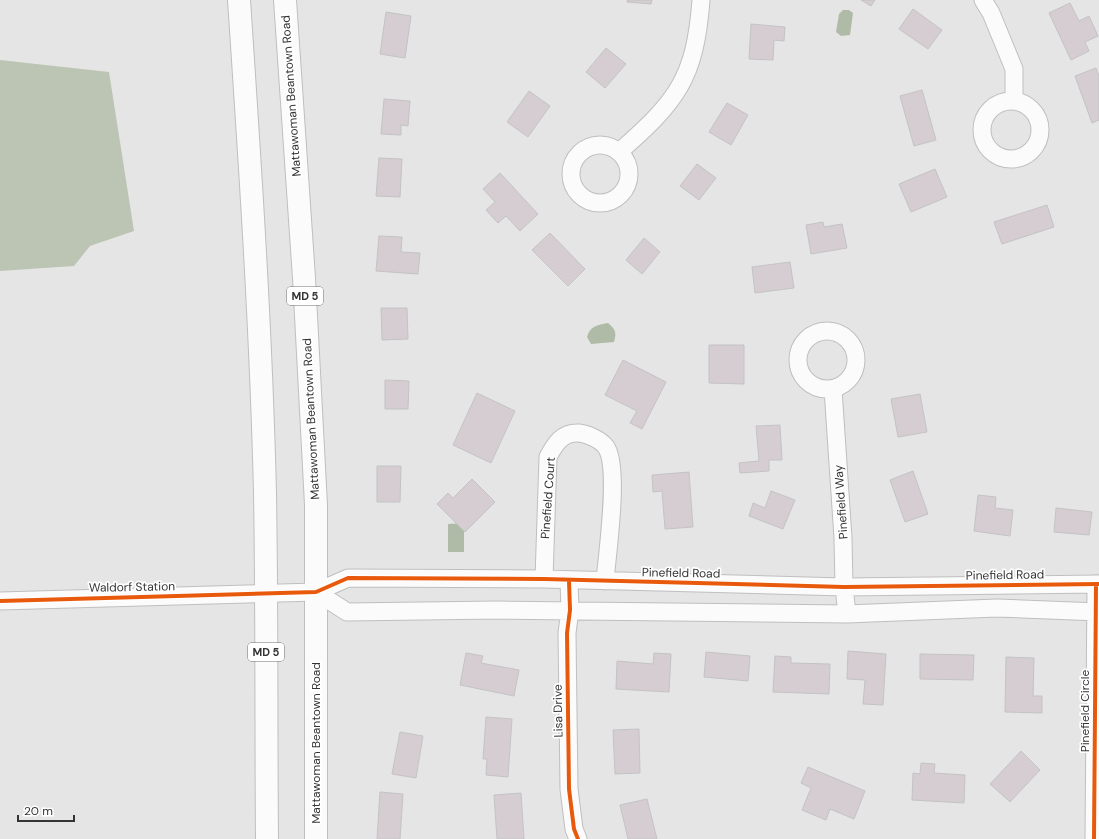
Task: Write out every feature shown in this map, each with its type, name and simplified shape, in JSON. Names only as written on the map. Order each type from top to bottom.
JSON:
[{"type":"highway","name":"MD 5","points":[[239,0],[257,279],[265,494],[267,839]]},
{"type":"highway","name":"Mattawoman Beantown Road","points":[[285,0],[304,278],[316,505],[316,839]]},
{"type":"street","points":[[619,152],[655,121],[678,90],[688,70],[698,35],[702,0]]},
{"type":"street","points":[[983,0],[991,13],[1014,69],[1014,101]]},
{"type":"street","name":"Pinefield Way","points":[[833,389],[843,538],[844,587],[848,614]]},
{"type":"street","name":"Pinefield Court","points":[[544,579],[548,457],[555,442],[564,436],[579,433],[596,438],[606,447],[612,463],[612,485],[605,581]]},
{"type":"street","name":"Pinefield Road","points":[[265,594],[316,592],[348,578],[544,579],[569,581],[844,587],[1097,584]]},
{"type":"street","name":"Lisa Drive","points":[[569,581],[570,610],[567,633],[569,789],[574,829],[578,839]]},
{"type":"street","name":"Pinefield Circle","points":[[1094,839],[1097,584]]},
{"type":"street","points":[[316,592],[347,612],[570,610],[848,614],[998,608],[1097,612]]},
{"type":"street","name":"Waldorf Station","points":[[0,601],[265,594]]},
{"type":"shaded area","points":[[843,10],[849,10],[853,13],[850,35],[841,36],[836,32],[839,14]]},
{"type":"shaded area","points":[[0,60],[109,72],[134,231],[90,246],[74,266],[0,271]]},
{"type":"shaded area","points":[[608,323],[615,331],[614,342],[591,344],[587,337],[590,330],[597,325]]},
{"type":"shaded area","points":[[464,523],[464,552],[448,552],[448,524]]},
{"type":"building","points":[[627,0],[652,0],[651,4],[627,2]]},
{"type":"building","points":[[861,0],[875,0],[871,6]]},
{"type":"building","points":[[1070,3],[1079,21],[1089,16],[1098,36],[1085,42],[1089,51],[1071,60],[1049,13]]},
{"type":"building","points":[[913,9],[942,30],[928,49],[899,29]]},
{"type":"building","points":[[386,12],[411,16],[405,58],[380,54]]},
{"type":"building","points":[[751,24],[785,27],[784,41],[774,40],[773,60],[749,59]]},
{"type":"building","points":[[606,48],[626,64],[605,88],[586,72]]},
{"type":"building","points":[[1096,68],[1099,76],[1099,120],[1092,123],[1075,76]]},
{"type":"building","points":[[922,90],[936,140],[914,146],[900,96]]},
{"type":"building","points":[[529,91],[550,106],[528,137],[507,122]]},
{"type":"building","points":[[384,99],[410,101],[408,126],[401,125],[401,135],[381,134]]},
{"type":"building","points":[[727,103],[748,115],[731,145],[709,132]]},
{"type":"building","points":[[379,158],[402,159],[400,197],[376,196]]},
{"type":"building","points":[[697,164],[716,178],[699,200],[680,186]]},
{"type":"building","points":[[935,169],[947,197],[911,212],[899,184]]},
{"type":"building","points":[[500,173],[538,214],[520,231],[506,216],[498,223],[486,210],[495,202],[483,189]]},
{"type":"building","points":[[1047,205],[1054,227],[1002,244],[994,222]]},
{"type":"building","points":[[823,222],[824,227],[842,224],[847,248],[811,254],[806,225]]},
{"type":"building","points":[[550,233],[585,269],[568,286],[532,250]]},
{"type":"building","points":[[379,236],[402,237],[401,252],[420,253],[418,274],[376,271]]},
{"type":"building","points":[[644,238],[660,252],[642,274],[626,260]]},
{"type":"building","points":[[790,262],[794,288],[755,293],[752,267]]},
{"type":"building","points":[[381,308],[407,308],[408,339],[382,340]]},
{"type":"building","points":[[709,345],[744,345],[744,384],[709,383]]},
{"type":"building","points":[[623,360],[666,382],[642,429],[630,423],[637,411],[605,395]]},
{"type":"building","points":[[385,380],[409,381],[408,409],[385,409]]},
{"type":"building","points":[[477,393],[515,411],[491,463],[453,445]]},
{"type":"building","points":[[920,394],[927,432],[898,437],[891,399]]},
{"type":"building","points":[[780,425],[782,460],[769,460],[769,471],[740,473],[739,463],[759,461],[756,426]]},
{"type":"building","points":[[377,466],[401,466],[400,502],[377,502]]},
{"type":"building","points":[[913,471],[928,514],[905,522],[890,480]]},
{"type":"building","points":[[689,472],[693,527],[665,529],[662,491],[653,492],[652,475]]},
{"type":"building","points":[[472,479],[495,502],[465,532],[437,504],[448,493],[453,498]]},
{"type":"building","points":[[771,491],[795,500],[783,529],[749,516],[753,503],[765,508]]},
{"type":"building","points":[[978,495],[996,497],[995,508],[1013,510],[1010,536],[974,531]]},
{"type":"building","points":[[1056,508],[1092,512],[1089,535],[1054,532]]},
{"type":"building","points":[[848,651],[886,654],[883,705],[863,704],[865,680],[847,679]]},
{"type":"building","points":[[706,652],[750,656],[748,681],[704,677]]},
{"type":"building","points":[[466,653],[483,656],[481,663],[519,670],[514,696],[460,685]]},
{"type":"building","points":[[654,653],[671,654],[669,692],[616,689],[617,661],[653,664]]},
{"type":"building","points":[[920,654],[974,655],[973,680],[920,679]]},
{"type":"building","points":[[775,656],[791,657],[791,663],[830,664],[829,694],[773,692]]},
{"type":"building","points":[[1006,657],[1034,658],[1033,696],[1042,696],[1042,713],[1005,712]]},
{"type":"building","points":[[486,717],[512,719],[508,777],[486,775],[487,759],[483,759]]},
{"type":"building","points":[[639,729],[640,773],[615,774],[613,730]]},
{"type":"building","points":[[400,732],[423,736],[416,778],[392,774]]},
{"type":"building","points":[[1021,751],[1040,770],[1010,802],[990,784]]},
{"type":"building","points":[[921,763],[935,764],[934,773],[965,775],[964,803],[912,800],[913,773],[920,774]]},
{"type":"building","points":[[808,767],[865,791],[854,819],[830,809],[826,820],[802,810],[811,788],[801,783]]},
{"type":"building","points":[[380,792],[403,794],[400,839],[377,839]]},
{"type":"building","points":[[521,793],[524,839],[497,839],[494,795]]},
{"type":"building","points":[[647,799],[657,839],[628,839],[620,805]]},
{"type":"cycle path","points":[[0,601],[316,592],[348,578],[544,579],[844,587],[1099,584]]},
{"type":"cycle path","points":[[569,581],[570,610],[567,633],[569,789],[574,829],[578,839]]},
{"type":"cycle path","points":[[1094,839],[1096,584]]}]
